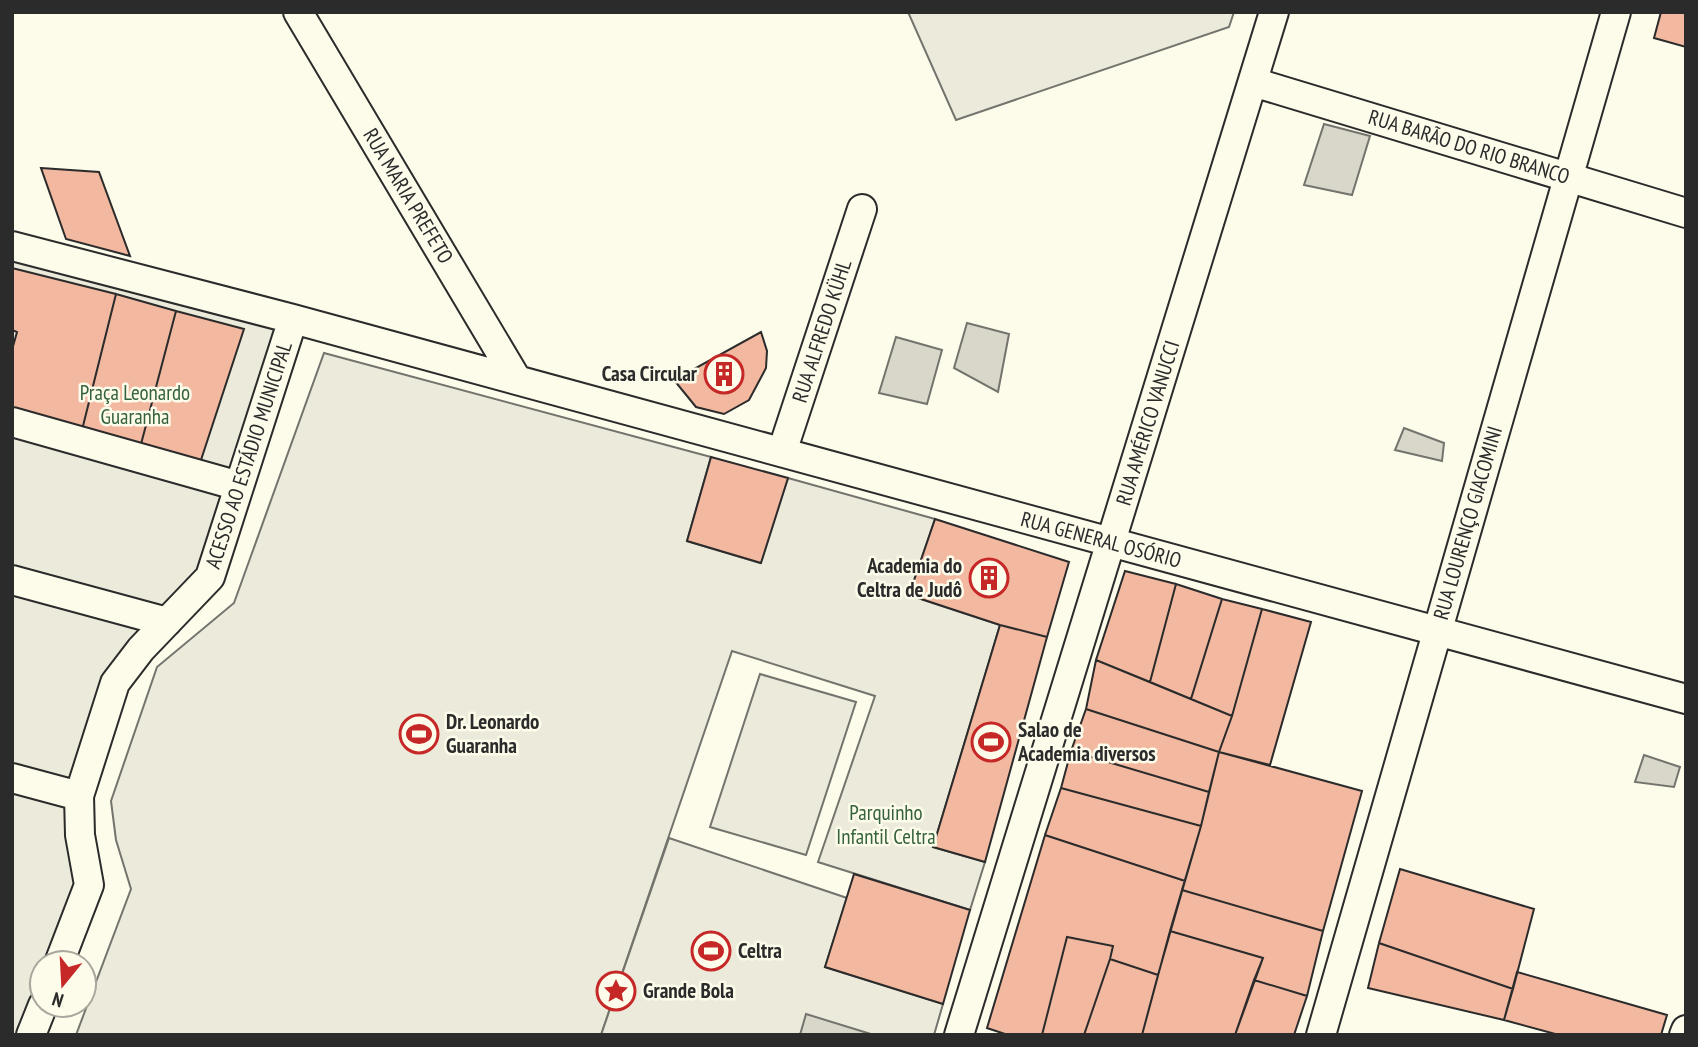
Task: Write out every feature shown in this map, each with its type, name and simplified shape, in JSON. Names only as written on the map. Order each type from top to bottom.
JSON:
[{"type":"street","name":"RUA MARIA PREFETO","points":[[298,12],[517,380]]},
{"type":"street","name":"RUA AMÉRICO VANUCCI","points":[[960,1035],[1274,12]]},
{"type":"street","name":"RUA LOURENÇO GIACOMINI","points":[[1321,1035],[1616,12]]},
{"type":"street","name":"RUA BARÃO DO RIO BRANCO","points":[[1253,82],[1686,212]]},
{"type":"street","name":"RUA ALFREDO KÜHL","points":[[782,452],[862,209]]},
{"type":"street","name":"RUA GENERAL OSÓRIO","points":[[12,246],[293,319],[1686,699]]},
{"type":"street","name":"ACESSO AO ESTÁDIO MUNICIPAL","points":[[64,949],[89,884],[80,835],[79,796],[115,684],[141,649],[210,577],[293,319]]},
{"type":"street","points":[[12,422],[239,486]]},
{"type":"street","points":[[12,580],[167,622]]},
{"type":"street","points":[[12,778],[79,796]]},
{"type":"green space","points":[[908,12],[1234,12],[1229,27],[956,120]]},
{"type":"green space","name":"Praça Leonardo Guaranha","points":[[12,246],[293,319],[210,577],[141,649],[79,796],[89,885],[64,949],[28,949],[28,1019],[37,1019],[31,1035],[12,1035]]},
{"type":"green space","name":"Dr. Leonardo Guaranha","points":[[324,353],[711,457],[687,541],[760,563],[788,478],[935,519],[909,595],[1000,625],[933,847],[985,862],[970,910],[818,862],[875,696],[732,651],[601,1035],[76,1035],[82,1019],[98,1019],[98,977],[131,889],[116,840],[111,801],[157,667],[234,603]]},
{"type":"green space","points":[[760,674],[856,702],[806,855],[710,827]]},
{"type":"shaded area","points":[[1324,124],[1370,136],[1352,195],[1304,185]]},
{"type":"shaded area","points":[[967,323],[1009,334],[998,392],[954,368]]},
{"type":"shaded area","points":[[896,337],[942,350],[927,404],[879,393]]},
{"type":"shaded area","points":[[1404,428],[1444,443],[1442,461],[1395,450]]},
{"type":"shaded area","points":[[1644,755],[1680,767],[1674,787],[1635,782]]},
{"type":"shaded area","points":[[669,838],[847,898],[825,967],[943,1004],[934,1035],[872,1035],[807,1015],[800,1035],[601,1035]]},
{"type":"shaded area","points":[[806,1014],[874,1035],[800,1035]]},
{"type":"building","points":[[1661,12],[1686,12],[1686,47],[1654,38]]},
{"type":"building","points":[[41,168],[99,172],[130,256],[66,239]]},
{"type":"building","points":[[12,268],[116,294],[82,430],[12,409],[12,350],[17,332],[12,330]]},
{"type":"building","points":[[116,294],[176,311],[140,448],[82,430]]},
{"type":"building","points":[[176,311],[244,329],[200,463],[140,448]]},
{"type":"building","name":"Casa Circular","points":[[761,332],[767,351],[766,368],[749,400],[724,414],[696,407],[674,380]]},
{"type":"building","points":[[711,457],[788,478],[761,563],[687,541]]},
{"type":"building","name":"Academia do Celtra de Judô","points":[[935,519],[1069,562],[1047,637],[1000,625],[909,595]]},
{"type":"building","points":[[1125,571],[1176,584],[1150,682],[1096,660]]},
{"type":"building","points":[[1176,584],[1222,599],[1191,699],[1150,682]]},
{"type":"building","points":[[1222,599],[1262,609],[1232,716],[1191,699]]},
{"type":"building","points":[[1262,609],[1311,622],[1270,765],[1219,752]]},
{"type":"building","name":"Salao de Academia diversos","points":[[1000,625],[1047,637],[985,862],[933,847]]},
{"type":"building","points":[[1096,660],[1232,716],[1219,752],[1086,709]]},
{"type":"building","points":[[1086,709],[1219,752],[1209,792],[1071,751]]},
{"type":"building","points":[[1071,751],[1209,792],[1201,826],[1061,788]]},
{"type":"building","points":[[1219,752],[1362,791],[1323,931],[1182,890]]},
{"type":"building","points":[[1061,788],[1201,826],[1185,881],[1045,835]]},
{"type":"building","points":[[1045,835],[1185,881],[1158,975],[1110,959],[1113,946],[1067,937],[1042,1035],[1008,1035],[987,1028]]},
{"type":"building","points":[[1400,869],[1534,909],[1513,989],[1379,943]]},
{"type":"building","points":[[854,874],[970,910],[943,1004],[825,967]]},
{"type":"building","points":[[1182,890],[1323,931],[1307,996],[1254,980],[1263,958],[1170,931]]},
{"type":"building","points":[[1170,931],[1263,958],[1235,1035],[1142,1035]]},
{"type":"building","points":[[1067,937],[1113,946],[1110,959],[1084,1035],[1042,1035]]},
{"type":"building","points":[[1379,943],[1513,989],[1504,1020],[1368,988]]},
{"type":"building","points":[[1110,959],[1158,975],[1142,1035],[1084,1035]]},
{"type":"building","points":[[1517,972],[1667,1015],[1661,1035],[1559,1035],[1504,1020]]},
{"type":"building","points":[[1254,980],[1307,996],[1294,1035],[1235,1035]]},
{"type":"place","name":"Casa Circular","points":[[724,374]]},
{"type":"place","name":"Academia do Celtra de Judô","points":[[989,578]]},
{"type":"place","name":"Dr. Leonardo Guaranha","points":[[419,734]]},
{"type":"place","name":"Salao de Academia diversos","points":[[991,742]]},
{"type":"place","name":"Celtra","points":[[711,951]]},
{"type":"place","name":"Grande Bola","points":[[616,991]]},
{"type":"park label","name":"Parquinho Infantil Celtra","points":[[886,825]]}]
